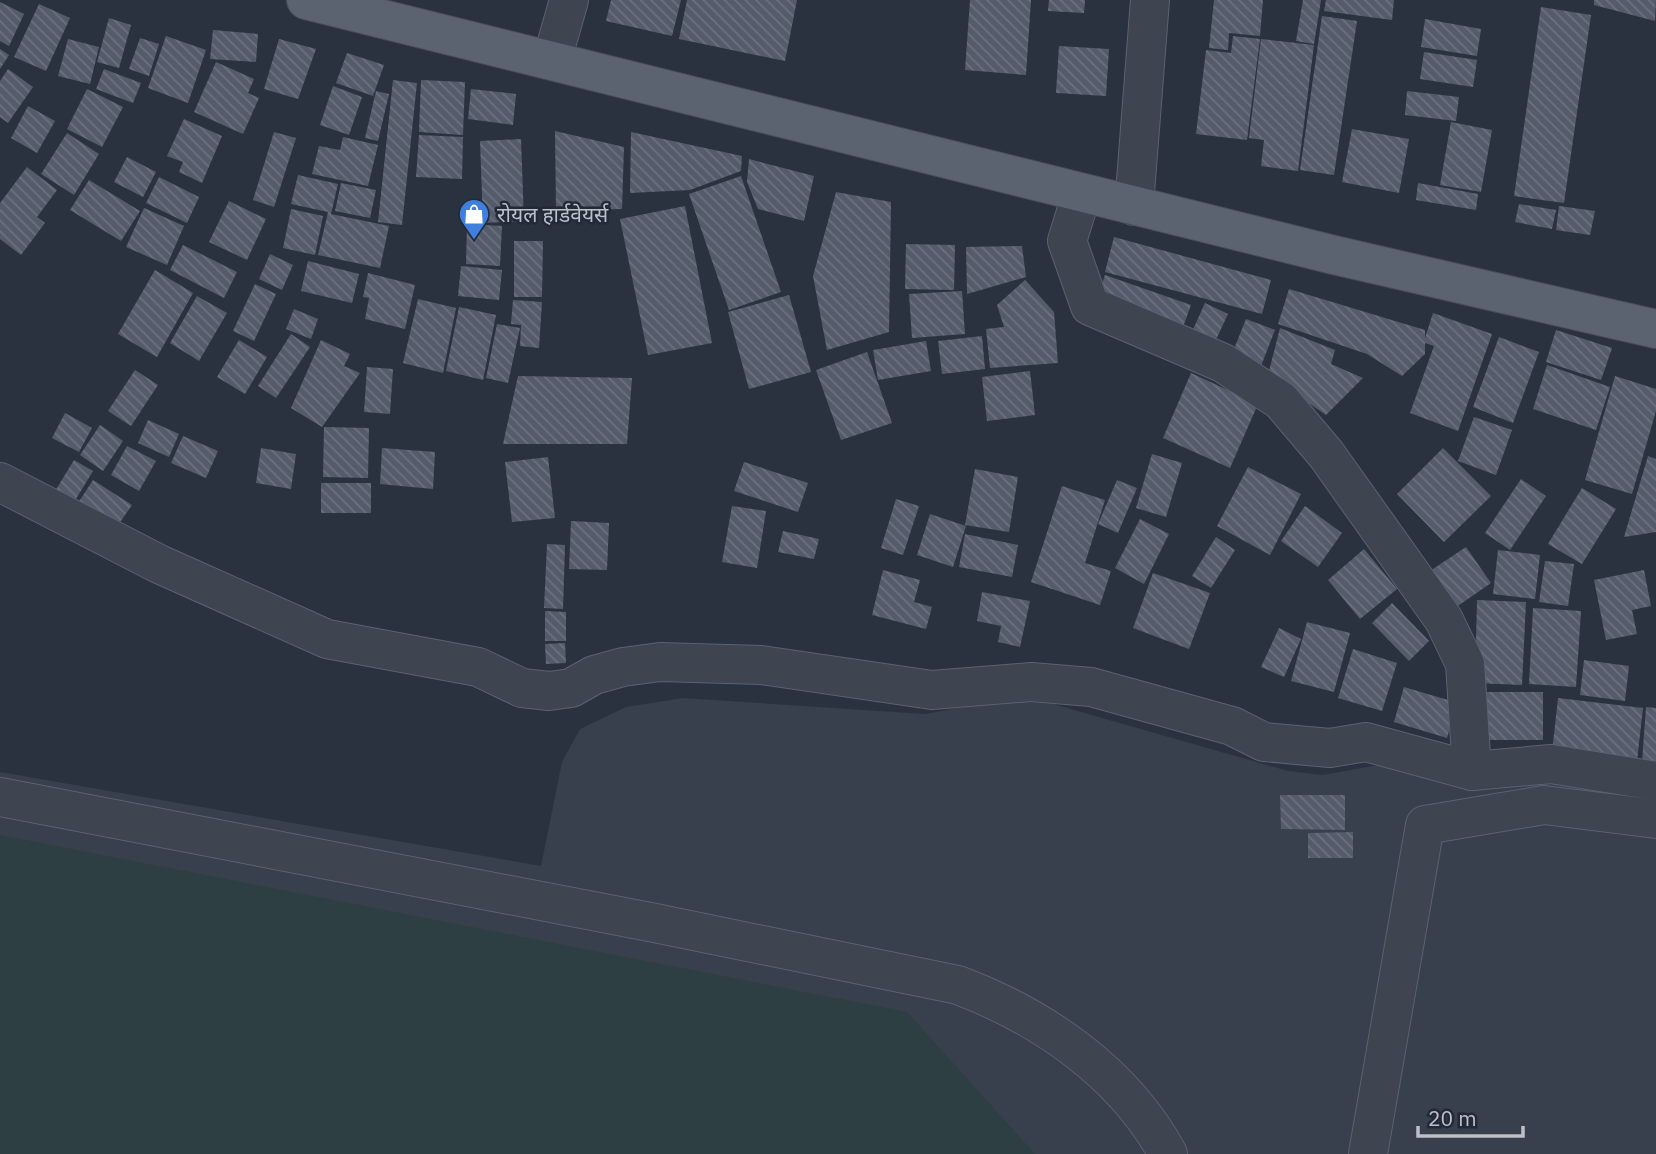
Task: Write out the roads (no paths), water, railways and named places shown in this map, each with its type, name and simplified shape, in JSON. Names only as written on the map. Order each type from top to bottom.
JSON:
[{"type":"main road","points":[[306,0],[384,10],[552,60],[1134,206],[1656,330]]},
{"type":"street","points":[[552,60],[569,0]]},
{"type":"street","points":[[1134,206],[1150,0]]},
{"type":"street","points":[[1082,193],[1068,241],[1090,306],[1223,363],[1281,401],[1326,454],[1444,620],[1465,664],[1472,771]]},
{"type":"street","points":[[0,482],[159,564],[327,639],[478,667],[522,688],[549,691],[571,688],[594,676],[623,667],[660,662],[761,665],[932,690],[1031,682],[1091,687],[1231,726],[1264,742],[1330,748],[1366,742],[1472,771],[1551,764],[1656,781]]},
{"type":"street","points":[[0,797],[655,923],[958,985],[999,1001],[1054,1031],[1093,1064],[1131,1103],[1168,1154]]},
{"type":"street","points":[[1368,1154],[1425,825],[1544,805],[1656,819]]},
{"type":"place","name":"रोयल हार्डवेयर्स","points":[[474,241]]}]
